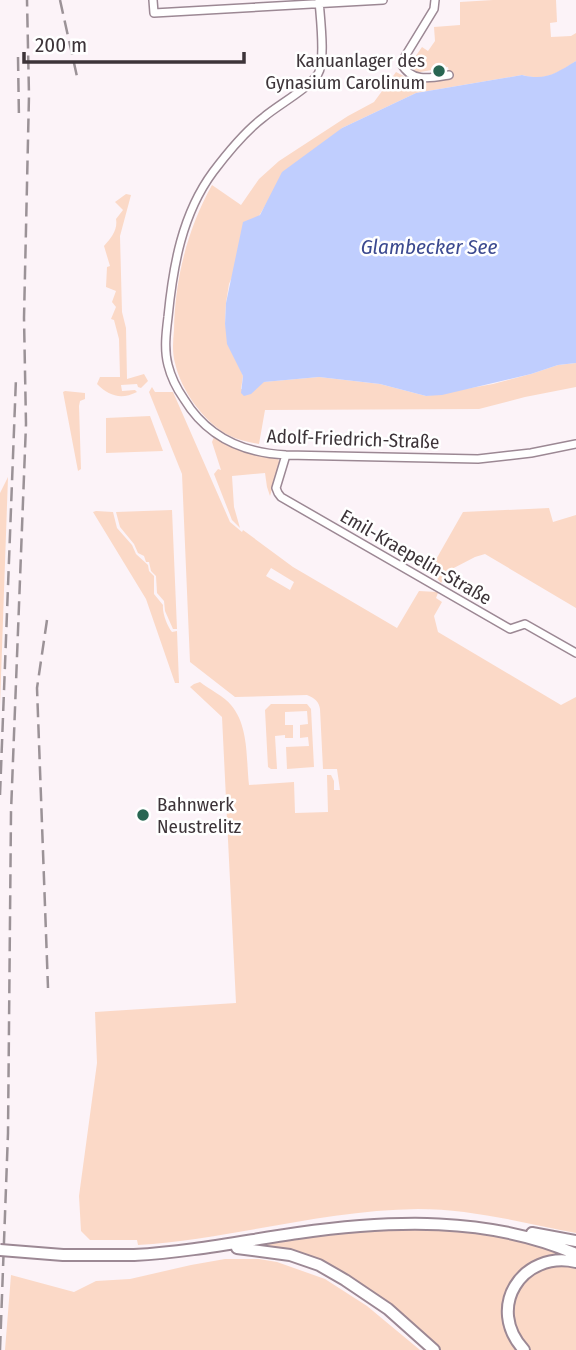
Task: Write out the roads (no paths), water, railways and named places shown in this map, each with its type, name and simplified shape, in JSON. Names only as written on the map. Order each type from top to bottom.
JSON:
[{"type":"main road","points":[[0,1250],[63,1255],[163,1254],[297,1233],[403,1224],[459,1225],[498,1231],[530,1238],[576,1254]]},
{"type":"main road","points":[[498,1231],[532,1233],[576,1241]]},
{"type":"main road","points":[[220,1246],[290,1255],[319,1265],[388,1309],[434,1350]]},
{"type":"main road","points":[[524,1350],[514,1338],[508,1320],[508,1300],[514,1288],[530,1269],[545,1262],[576,1262]]},
{"type":"street","points":[[153,0],[153,13],[383,0]]},
{"type":"street","points":[[435,0],[434,9],[401,63],[404,69],[417,78],[449,75]]},
{"type":"street","name":"Adolf-Friedrich-Straße","points":[[319,2],[322,58],[320,70],[308,84],[252,127],[232,148],[207,180],[194,205],[181,241],[172,275],[166,352],[168,368],[180,393],[200,421],[222,439],[263,453],[478,459],[576,445]]},
{"type":"street","name":"Emil-Kraepelin-Straße","points":[[286,455],[276,488],[281,497],[510,629],[525,624],[576,653]]},
{"type":"water","name":"Glambecker See","points":[[576,61],[576,363],[558,365],[442,395],[426,396],[380,384],[319,377],[264,382],[251,394],[244,396],[241,393],[243,376],[227,344],[226,303],[243,222],[260,215],[282,172],[342,128],[416,93],[522,75],[544,76]]},
{"type":"railway","points":[[0,1350],[8,1133],[11,812],[26,424],[24,318],[29,95],[27,0]]},
{"type":"railway","points":[[60,0],[78,81]]},
{"type":"railway","points":[[18,57],[19,120]]},
{"type":"railway","points":[[0,795],[16,378]]},
{"type":"railway","points":[[47,620],[37,688],[48,988]]},
{"type":"place","name":"Kanuanlager des Gynasium Carolinum","points":[[439,71]]},
{"type":"place","name":"Bahnwerk Neustrelitz","points":[[143,815]]}]
